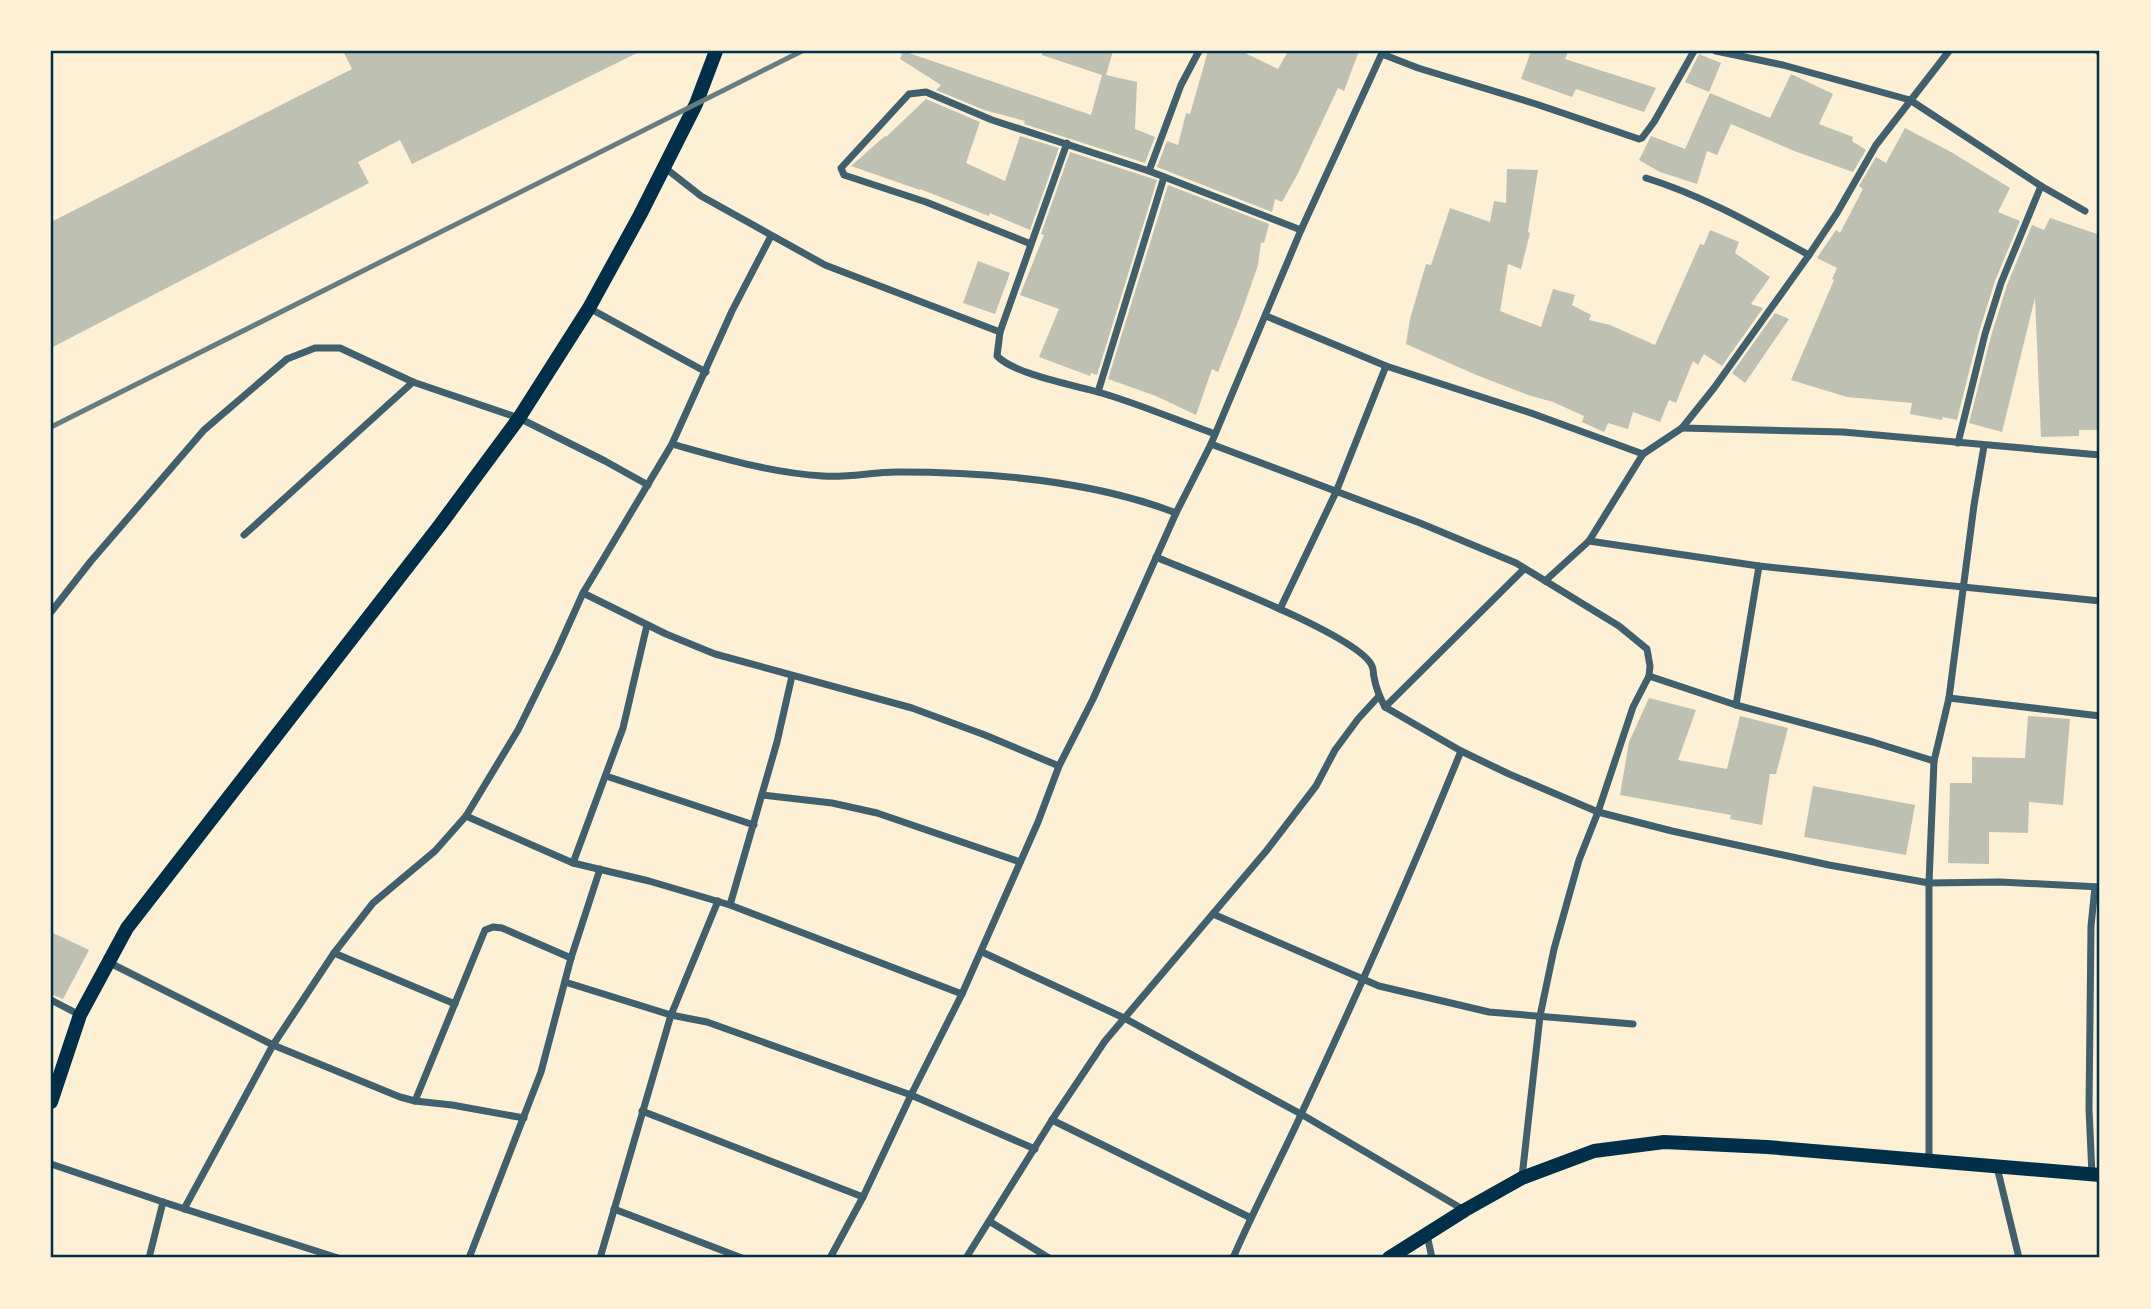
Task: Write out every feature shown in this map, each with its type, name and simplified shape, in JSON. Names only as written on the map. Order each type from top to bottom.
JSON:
[{"type":"main road","points":[[51,1102],[80,1015],[127,928],[397,582],[519,418],[589,308],[696,104],[716,51]]},
{"type":"main road","points":[[1390,1258],[1465,1210],[1522,1178],[1594,1151],[1664,1142],[1729,1144],[2096,1175]]},
{"type":"street","points":[[1149,171],[1181,85],[1199,51]]},
{"type":"street","points":[[830,1258],[863,1197],[982,952],[1059,766],[1093,699],[1176,513],[1211,444],[1301,230],[1382,52],[1418,68],[1639,139],[1654,122],[1694,51]]},
{"type":"street","points":[[1717,51],[1783,65],[1909,100],[2041,186],[2085,211]]},
{"type":"street","points":[[1545,581],[1589,541],[1643,454],[1682,428],[1714,388],[1837,213],[1876,145],[1949,51]]},
{"type":"street","points":[[1031,244],[926,202],[844,175],[841,168],[909,94],[920,92],[992,120],[1149,171],[1301,230]]},
{"type":"street","points":[[1067,143],[1000,332],[998,356],[1003,361],[1041,377],[1098,392],[1215,434]]},
{"type":"street","points":[[664,167],[701,195],[825,265],[1000,332]]},
{"type":"street","points":[[1098,392],[1164,177]]},
{"type":"street","points":[[1646,178],[1721,208],[1809,255]]},
{"type":"street","points":[[1958,443],[1985,334],[2001,283],[2041,186]]},
{"type":"street","points":[[184,1209],[273,1045],[334,953],[373,903],[435,851],[466,816],[518,730],[583,593],[672,444],[732,311],[771,236]]},
{"type":"street","points":[[589,308],[706,372]]},
{"type":"street","points":[[1266,316],[1386,366],[1531,413],[1643,454]]},
{"type":"street","points":[[51,612],[91,561],[204,430],[287,359],[315,348],[340,348],[413,382],[519,418],[648,485]]},
{"type":"street","points":[[1280,609],[1336,492],[1386,366]]},
{"type":"street","points":[[244,535],[413,382]]},
{"type":"street","points":[[1682,428],[1843,432],[2100,455]]},
{"type":"street","points":[[672,444],[790,473],[847,477],[895,472],[1019,478],[1110,492],[1176,513]]},
{"type":"street","points":[[1211,444],[1483,548],[1545,581],[1619,626],[1647,649],[1649,676],[1633,707],[1579,860],[1554,949],[1540,1016],[1522,1178]]},
{"type":"street","points":[[1929,1161],[1929,883],[1934,761],[1949,698],[1984,446]]},
{"type":"street","points":[[1589,541],[1759,566],[2100,601]]},
{"type":"street","points":[[1156,557],[1298,616],[1364,656],[1372,666],[1379,696],[1385,707],[1461,751],[1598,812],[1829,865],[1929,883],[2000,882],[2097,887],[2090,939],[2089,1109],[2096,1175]]},
{"type":"street","points":[[1736,705],[1759,566]]},
{"type":"street","points":[[1385,707],[1524,569]]},
{"type":"street","points":[[583,593],[689,645],[912,708],[1059,766]]},
{"type":"street","points":[[573,863],[623,728],[647,625]]},
{"type":"street","points":[[730,905],[793,676]]},
{"type":"street","points":[[1649,676],[1736,705],[1934,761]]},
{"type":"street","points":[[966,1258],[1105,1041],[1267,850],[1316,786],[1335,750],[1379,696]]},
{"type":"street","points":[[1949,698],[2100,716]]},
{"type":"street","points":[[1233,1258],[1363,980],[1461,751]]},
{"type":"street","points":[[606,776],[754,825]]},
{"type":"street","points":[[762,795],[832,803],[877,813],[1020,862]]},
{"type":"street","points":[[466,816],[573,863],[730,905],[962,995]]},
{"type":"street","points":[[469,1258],[541,1072],[600,869]]},
{"type":"street","points":[[600,1258],[671,1015],[718,901]]},
{"type":"street","points":[[1213,914],[1363,980],[1400,991],[1489,1012],[1633,1024]]},
{"type":"street","points":[[415,1101],[485,930],[502,928],[572,958]]},
{"type":"street","points":[[982,952],[1124,1018],[1301,1114],[1465,1210]]},
{"type":"street","points":[[334,953],[455,1004]]},
{"type":"street","points":[[108,962],[273,1045],[400,1097],[524,1118]]},
{"type":"street","points":[[565,982],[671,1015],[707,1022],[911,1095],[1035,1149]]},
{"type":"street","points":[[51,1000],[80,1015]]},
{"type":"street","points":[[642,1111],[863,1197]]},
{"type":"street","points":[[1052,1120],[1251,1218]]},
{"type":"street","points":[[51,1164],[338,1258]]},
{"type":"street","points":[[1997,1167],[2019,1258]]},
{"type":"street","points":[[149,1258],[163,1202]]},
{"type":"street","points":[[614,1209],[742,1258]]},
{"type":"street","points":[[989,1221],[1049,1258]]},
{"type":"street","points":[[1426,1234],[1433,1258]]},
{"type":"building","points":[[343,51],[641,51],[412,164],[400,140],[358,162],[369,183],[51,348],[51,222],[352,69]]},
{"type":"building","points":[[903,51],[1091,115],[1102,75],[1042,55],[1042,51],[1113,51],[1106,75],[1137,82],[1135,129],[1155,137],[1145,163],[1024,124],[1025,121],[984,110],[936,90],[941,85],[900,59]]},
{"type":"building","points":[[1208,51],[1241,51],[1278,69],[1288,51],[1359,51],[1344,91],[1338,88],[1297,175],[1282,202],[1275,199],[1272,212],[1157,167],[1167,141],[1178,145],[1186,113],[1190,114]]},
{"type":"building","points":[[1531,51],[1568,51],[1565,59],[1656,88],[1644,112],[1576,89],[1572,97],[1521,79]]},
{"type":"building","points":[[1699,54],[1721,63],[1709,92],[1685,82]]},
{"type":"building","points":[[1791,74],[1833,94],[1819,124],[1853,137],[1852,141],[1866,150],[1853,172],[1731,124],[1717,155],[1707,151],[1697,184],[1660,172],[1639,160],[1651,136],[1685,149],[1710,93],[1770,118]]},
{"type":"building","points":[[926,99],[980,122],[966,163],[1005,181],[1020,136],[1059,148],[1030,230],[990,213],[989,216],[851,166]]},
{"type":"building","points":[[1905,128],[2010,188],[1998,212],[2020,221],[1995,281],[1957,420],[1910,414],[1912,403],[1847,397],[1791,380],[1837,268],[1817,258],[1836,230],[1840,233],[1863,189],[1859,186],[1876,157],[1886,163]]},
{"type":"building","points":[[1070,152],[1157,180],[1097,375],[1091,373],[1090,376],[1039,357],[1059,309],[1020,295],[1044,235],[1041,234]]},
{"type":"building","points":[[1507,169],[1538,170],[1528,232],[1530,233],[1521,269],[1508,264],[1500,311],[1541,327],[1553,289],[1575,295],[1572,305],[1591,315],[1589,320],[1610,325],[1655,345],[1700,244],[1704,245],[1710,230],[1739,242],[1735,253],[1770,277],[1751,304],[1763,308],[1722,366],[1704,354],[1698,365],[1693,361],[1676,403],[1669,400],[1660,422],[1633,412],[1628,429],[1608,423],[1604,432],[1582,422],[1584,416],[1553,402],[1474,374],[1406,344],[1410,319],[1426,264],[1431,265],[1450,208],[1490,222],[1494,201],[1506,203]]},
{"type":"building","points":[[1168,185],[1269,224],[1264,243],[1261,242],[1258,265],[1241,314],[1218,372],[1212,369],[1196,415],[1156,396],[1108,379]]},
{"type":"building","points":[[2050,218],[2100,235],[2098,430],[2079,430],[2079,436],[2041,437],[2035,298],[2002,432],[1969,423],[2007,285],[2032,225],[2044,230]]},
{"type":"building","points":[[978,261],[1010,273],[995,314],[963,303]]},
{"type":"building","points":[[1775,313],[1789,319],[1745,383],[1732,373]]},
{"type":"building","points":[[1649,698],[1696,710],[1678,760],[1727,769],[1740,716],[1788,728],[1776,774],[1770,774],[1762,825],[1730,819],[1731,815],[1620,795],[1629,742]]},
{"type":"building","points":[[2028,716],[2070,719],[2063,805],[2029,802],[2028,833],[1989,832],[1989,864],[1948,863],[1950,783],[1972,783],[1972,757],[2025,758]]},
{"type":"building","points":[[1813,786],[1915,805],[1906,855],[1804,837]]},
{"type":"building","points":[[51,932],[89,950],[63,999],[51,994]]},
{"type":"railway","points":[[51,427],[802,51]]}]
